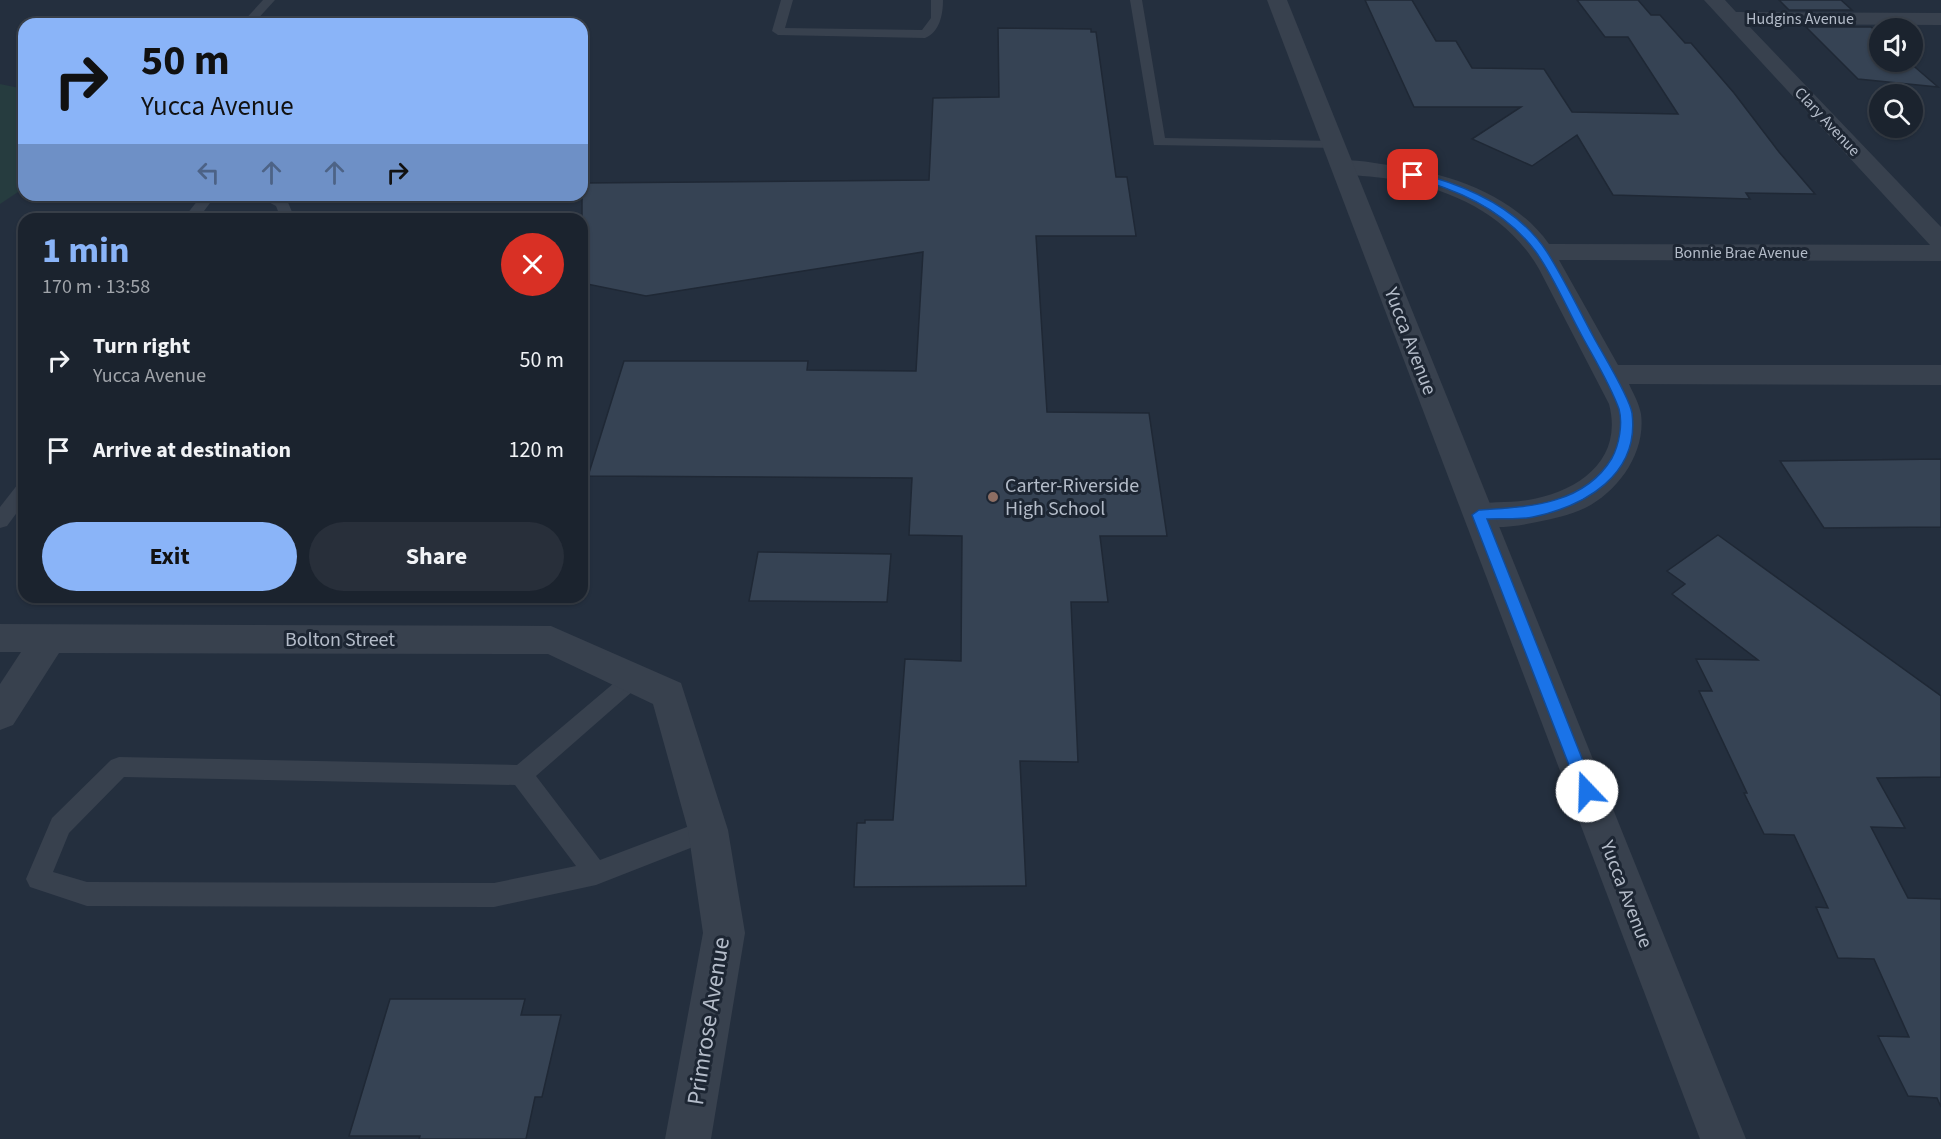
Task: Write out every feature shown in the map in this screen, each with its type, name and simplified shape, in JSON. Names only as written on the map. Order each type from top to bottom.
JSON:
[{"type":"street","name":"Yucca Avenue","points":[[1277,0],[1722,1139]]},
{"type":"street","name":"Clary Avenue","points":[[1714,0],[1941,242]]},
{"type":"street","name":"Hudgins Avenue","points":[[1731,18],[1941,19]]},
{"type":"street","points":[[1339,156],[1424,178],[1480,198],[1516,223],[1541,252],[1608,374],[1626,412],[1625,445],[1608,475],[1577,498],[1532,512],[1479,515]]},
{"type":"street","name":"Bonnie Brae Avenue","points":[[1541,252],[1941,253]]},
{"type":"street","points":[[1608,374],[1941,375]]},
{"type":"street","name":"Bolton Street","points":[[0,638],[551,640],[651,686]]},
{"type":"street","points":[[0,714],[50,638]]},
{"type":"street","name":"Primrose Avenue","points":[[651,686],[708,830],[724,933],[688,1139]]},
{"type":"lane","points":[[252,18],[269,0]]},
{"type":"lane","points":[[787,0],[778,32],[925,34],[937,18],[937,0]]},
{"type":"lane","points":[[1136,0],[1159,142],[1339,156]]},
{"type":"lane","points":[[195,213],[204,201]]},
{"type":"lane","points":[[277,201],[282,203],[286,213]]},
{"type":"lane","points":[[0,522],[18,497]]},
{"type":"lane","points":[[651,686],[521,776],[119,767],[60,826],[38,879],[87,894],[494,895],[596,873],[708,830]]},
{"type":"lane","points":[[521,776],[596,873]]},
{"type":"green space","points":[[0,84],[18,88],[18,192],[0,204]]},
{"type":"building","points":[[1365,0],[1412,0],[1436,41],[1456,41],[1472,68],[1544,69],[1572,112],[1678,114],[1628,37],[1605,37],[1577,0],[1638,0],[1651,15],[1660,15],[1685,43],[1691,43],[1815,194],[1746,193],[1750,199],[1613,195],[1577,135],[1532,166],[1472,139],[1521,107],[1414,107]]},
{"type":"building","points":[[1779,0],[1841,0],[1852,10],[1789,10]]},
{"type":"building","points":[[1806,27],[1869,27],[1869,72],[1921,72],[1938,87],[1923,84],[1858,79]]},
{"type":"building","points":[[998,28],[1091,29],[1091,32],[1096,32],[1116,177],[1127,177],[1136,236],[1036,236],[1047,412],[1149,413],[1167,536],[1100,536],[1108,602],[1071,602],[1078,762],[1020,761],[1026,886],[854,887],[857,823],[865,823],[865,820],[893,820],[905,659],[961,661],[962,536],[909,535],[912,478],[588,476],[624,361],[808,361],[807,370],[916,371],[923,252],[646,296],[588,284],[588,213],[582,213],[582,201],[588,201],[588,183],[929,180],[933,98],[999,97]]},
{"type":"building","points":[[1941,459],[1941,527],[1824,528],[1780,461]]},
{"type":"building","points":[[1718,535],[1941,696],[1941,777],[1877,778],[1905,828],[1871,827],[1908,898],[1941,899],[1941,1107],[1937,1098],[1908,1096],[1878,1036],[1909,1037],[1874,959],[1838,958],[1816,907],[1828,908],[1794,835],[1764,834],[1699,691],[1712,691],[1696,659],[1758,660],[1672,594],[1685,584],[1667,571]]},
{"type":"building","points":[[758,552],[891,554],[887,602],[749,601]]},
{"type":"building","points":[[390,999],[525,999],[521,1015],[561,1015],[542,1097],[535,1097],[526,1139],[419,1139],[420,1136],[349,1136]]},
{"type":"place","name":"Carter-Riverside High School","points":[[993,497]]},
{"type":"route","points":[[1413,175],[1436,180],[1480,198],[1516,223],[1541,252],[1608,374],[1626,412],[1625,445],[1608,475],[1577,498],[1532,512],[1479,515],[1587,791]]}]
